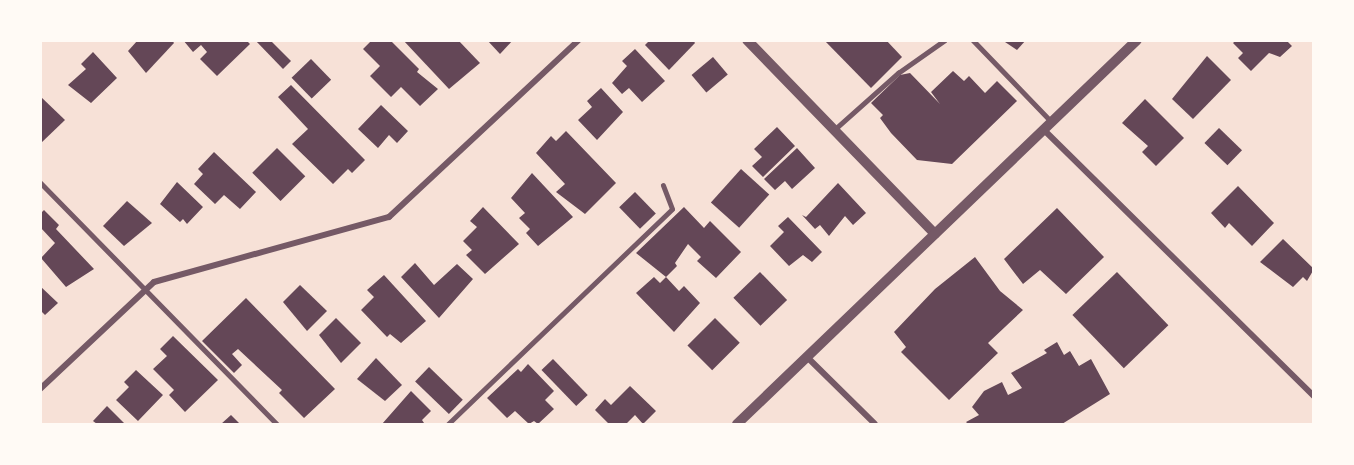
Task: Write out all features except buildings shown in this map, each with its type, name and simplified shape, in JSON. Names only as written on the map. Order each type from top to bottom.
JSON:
[{"type":"street","points":[[40,389],[146,288],[200,267],[389,217],[579,40]]},
{"type":"street","points":[[747,40],[935,234]]},
{"type":"street","points":[[737,424],[1137,40]]},
{"type":"street","points":[[1044,130],[1314,396]]},
{"type":"street","points":[[807,357],[875,424]]},
{"type":"lane","points":[[834,130],[898,73],[945,40]]},
{"type":"lane","points":[[973,40],[1052,122]]},
{"type":"lane","points":[[40,182],[277,424]]},
{"type":"lane","points":[[448,424],[672,209],[663,186]]}]
